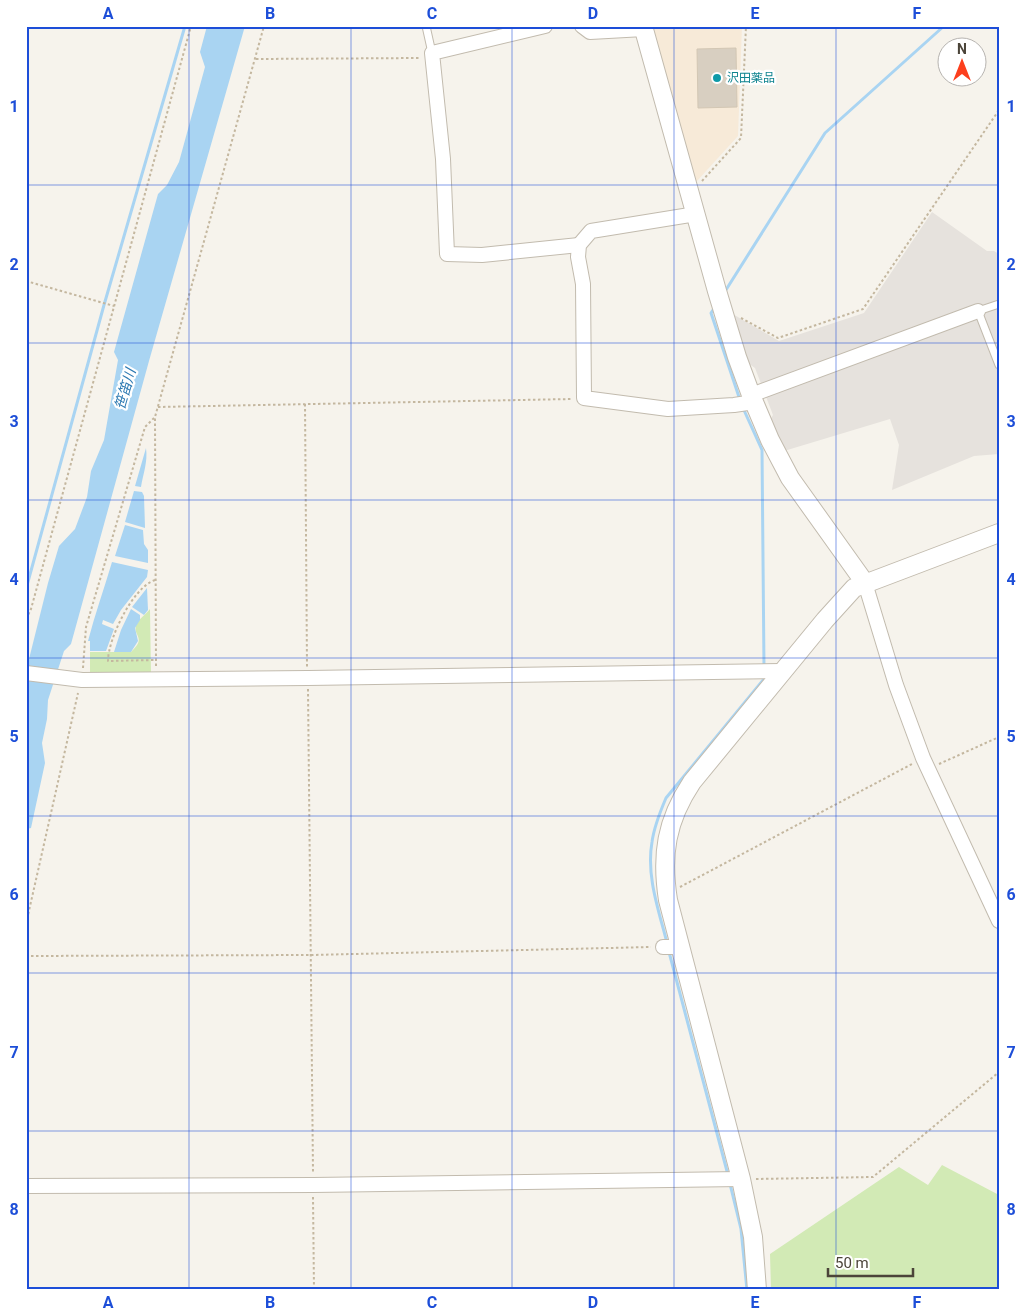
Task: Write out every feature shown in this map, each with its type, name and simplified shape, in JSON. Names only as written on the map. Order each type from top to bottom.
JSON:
[{"type":"street","points":[[545,26],[432,53],[443,159],[447,254],[482,255],[579,245]]},
{"type":"street","points":[[582,26],[590,32],[644,28],[719,299],[737,357],[746,401],[790,478],[865,583],[901,701],[925,764],[999,921]]},
{"type":"street","points":[[696,214],[591,231],[579,245],[578,257],[583,284],[584,398],[668,409],[746,401],[978,311]]},
{"type":"street","points":[[757,1290],[753,1237],[733,1179],[672,947],[665,879],[665,848],[670,825],[679,803],[692,782],[771,671],[849,592],[865,583],[910,568],[999,533]]},
{"type":"street","points":[[26,673],[80,679],[308,678],[771,671]]},
{"type":"street","points":[[26,1186],[313,1185],[733,1179]]},
{"type":"lane","points":[[426,26],[432,53]]},
{"type":"lane","points":[[999,304],[978,311],[999,365]]},
{"type":"path","points":[[26,619],[191,26]]},
{"type":"path","points":[[156,678],[155,417],[264,26]]},
{"type":"path","points":[[690,193],[741,138],[746,26]]},
{"type":"path","points":[[256,59],[422,58],[432,53]]},
{"type":"path","points":[[719,299],[778,338],[863,309],[999,110]]},
{"type":"path","points":[[26,281],[114,306]]},
{"type":"path","points":[[158,407],[584,398]]},
{"type":"path","points":[[305,404],[314,1290]]},
{"type":"path","points":[[26,924],[80,679],[86,627],[145,427],[155,417]]},
{"type":"path","points":[[155,580],[149,582],[139,591],[128,607],[114,634],[108,652],[108,661],[156,660]]},
{"type":"path","points":[[667,894],[925,764],[999,737]]},
{"type":"path","points":[[26,956],[311,955],[672,947]]},
{"type":"path","points":[[733,1179],[873,1176],[999,1072]]},
{"type":"shaded area","points":[[650,26],[742,26],[738,136],[697,181],[694,181]]},
{"type":"shaded area","points":[[932,212],[987,251],[994,251],[999,254],[999,454],[974,456],[892,490],[899,445],[890,419],[784,451],[770,420],[773,415],[755,368],[745,361],[731,313],[779,341],[864,313]]},
{"type":"green space","points":[[150,609],[151,675],[90,674],[90,652],[131,652],[136,647],[139,640],[136,625]]},
{"type":"green space","points":[[942,1165],[999,1195],[999,1290],[771,1290],[770,1254],[899,1167],[928,1185]]},
{"type":"water","name":"笹笛川","points":[[207,26],[245,26],[149,361],[71,644],[64,651],[48,700],[47,719],[42,743],[45,763],[31,828],[26,829],[26,671],[59,546],[75,529],[87,497],[91,471],[104,440],[118,360],[114,352],[158,194],[167,185],[179,162],[205,67],[200,52]]},
{"type":"water","points":[[146,448],[146,463],[141,487],[135,486]]},
{"type":"water","points":[[134,491],[142,492],[144,496],[145,528],[125,522]]},
{"type":"water","points":[[125,525],[143,530],[144,544],[148,550],[148,563],[115,556]]},
{"type":"water","points":[[112,562],[148,570],[147,577],[121,610],[113,624],[103,620],[102,624],[114,629],[106,651],[90,651],[90,641],[88,641]]},
{"type":"water","points":[[147,588],[148,610],[144,615],[132,607]]},
{"type":"water","points":[[131,609],[140,615],[140,620],[135,628],[138,641],[131,652],[114,652],[121,630]]},
{"type":"building","name":"沢田薬品","points":[[736,48],[737,107],[698,108],[697,49]]},
{"type":"waterway","points":[[26,589],[104,305],[185,26]]},
{"type":"waterway","points":[[724,293],[825,133],[944,26]]},
{"type":"waterway","points":[[715,307],[711,313],[740,400]]},
{"type":"waterway","points":[[743,408],[762,450],[764,667]]},
{"type":"waterway","points":[[667,943],[654,893],[651,868],[652,842],[659,814],[666,798],[764,679],[764,676]]},
{"type":"waterway","points":[[669,952],[728,1175]]},
{"type":"waterway","points":[[730,1184],[741,1229],[747,1290]]},
{"type":"place","name":"沢田薬品","points":[[717,78]]}]
